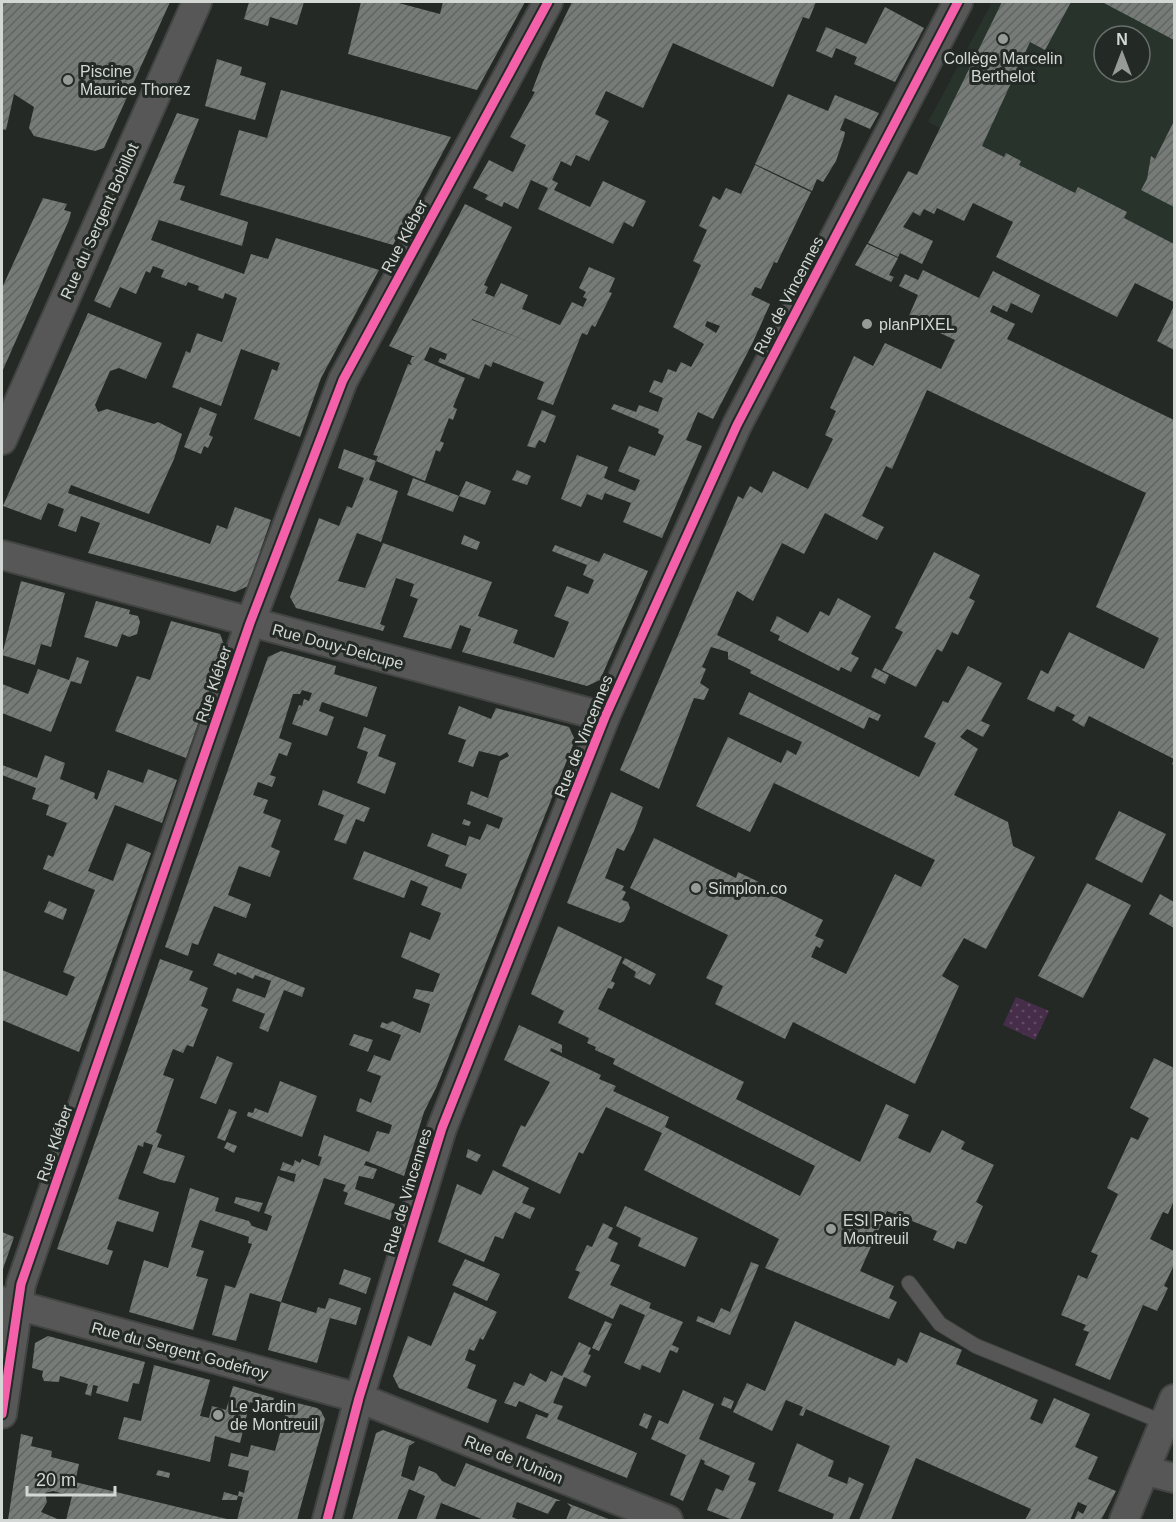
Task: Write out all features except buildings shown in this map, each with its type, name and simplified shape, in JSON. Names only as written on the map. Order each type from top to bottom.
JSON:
[{"type":"street","name":"Rue du Sergent Bobillot","points":[[2,440],[197,2]]},
{"type":"street","name":"Rue Kléber","points":[[2,1414],[10,1303],[21,1284],[250,623],[343,380],[548,2]]},
{"type":"street","name":"Rue de Vincennes","points":[[327,1521],[359,1398],[442,1128],[605,717],[737,425],[958,2]]},
{"type":"street","name":"Rue Douy-Delcupe","points":[[2,555],[605,717]]},
{"type":"street","name":"Rue du Sergent Godefroy","points":[[10,1303],[359,1398]]},
{"type":"street","name":"Rue de l'Union","points":[[359,1398],[668,1521]]},
{"type":"street","points":[[1124,1521],[1170,1411]]},
{"type":"street","points":[[1146,1471],[1174,1478]]},
{"type":"lane","points":[[909,1283],[940,1324],[976,1346],[1170,1411]]},
{"type":"shaded area","points":[[992,2],[1174,2],[1174,248],[928,122]]},
{"type":"shaded area","points":[[1016,997],[1049,1011],[1035,1040],[1003,1025]]},
{"type":"cycle path","points":[[2,1414],[21,1284],[250,623],[343,380],[548,2]]},
{"type":"cycle path","points":[[327,1520],[359,1398],[442,1128],[605,717],[737,425],[958,2]]},
{"type":"place","name":"Collège Marcelin Berthelot","points":[[1003,39]]},
{"type":"place","name":"Piscine Maurice Thorez","points":[[68,80]]},
{"type":"place","name":"planPIXEL","points":[[867,324]]},
{"type":"place","name":"Simplon.co","points":[[696,888]]},
{"type":"place","name":"ESI Paris Montreuil","points":[[831,1229]]},
{"type":"place","name":"Le Jardin de Montreuil","points":[[218,1415]]}]
